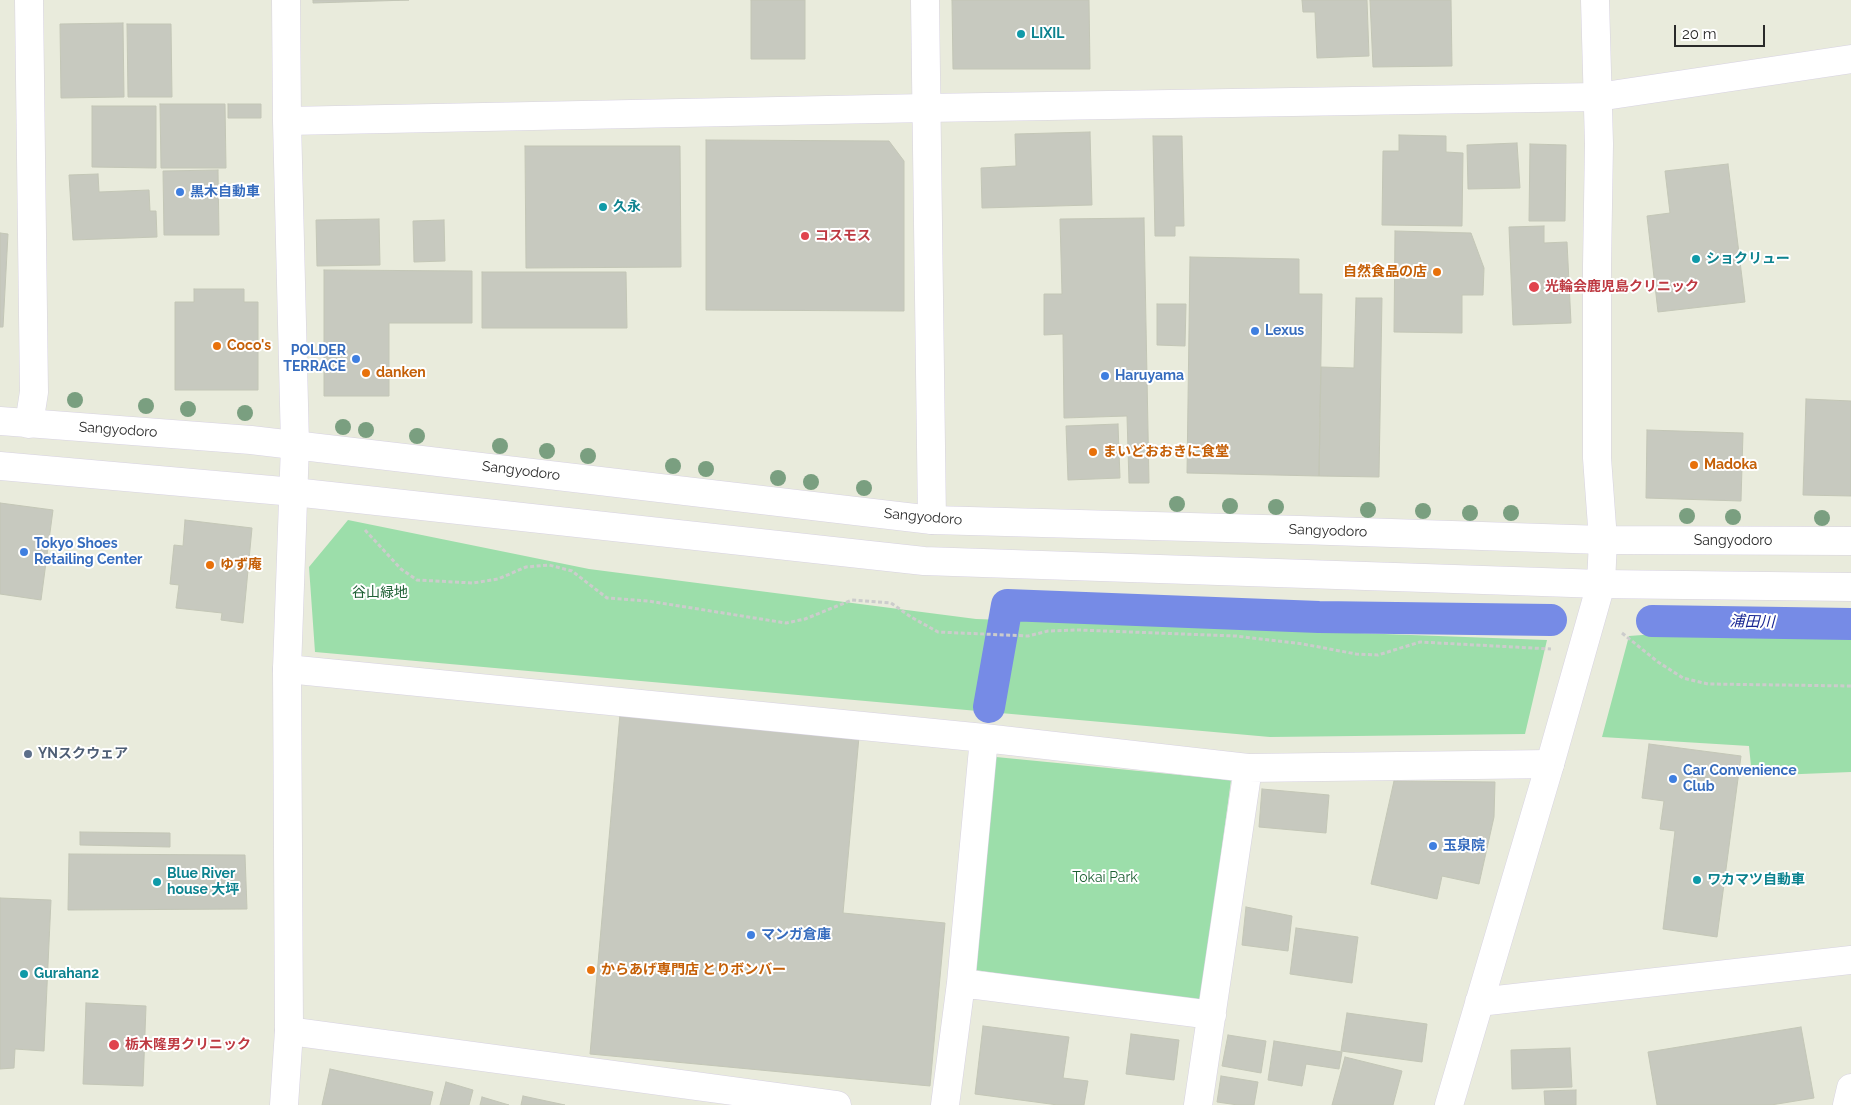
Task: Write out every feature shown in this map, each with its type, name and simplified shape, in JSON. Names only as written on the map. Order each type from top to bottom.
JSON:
[{"type":"street","points":[[29,0],[34,392],[29,424]]},
{"type":"street","points":[[284,1105],[289,1032],[287,668],[295,445],[286,0]]},
{"type":"street","points":[[925,0],[932,520]]},
{"type":"street","points":[[1449,1105],[1550,764],[1600,584],[1603,540],[1597,449],[1598,97],[1595,0]]},
{"type":"street","points":[[287,122],[926,108],[1598,97],[1851,59]]},
{"type":"street","name":"Sangyodoro","points":[[0,421],[251,440],[932,520],[1290,529],[1603,540],[1851,541]]},
{"type":"street","points":[[0,466],[294,492],[924,561],[1600,584],[1851,587]]},
{"type":"street","points":[[287,668],[984,738],[1248,768],[1550,764]]},
{"type":"street","points":[[945,1105],[961,983],[984,738]]},
{"type":"street","points":[[1198,1105],[1248,768]]},
{"type":"street","points":[[1479,1002],[1851,960]]},
{"type":"street","points":[[961,983],[1212,1015]]},
{"type":"street","points":[[289,1032],[806,1103],[837,1105]]},
{"type":"street","points":[[1847,1105],[1851,1088]]},
{"type":"path","points":[[365,529],[402,569],[417,580],[473,583],[498,579],[526,567],[549,565],[572,571],[607,598],[648,601],[786,622],[804,619],[852,600],[891,603],[938,632],[1028,636],[1048,631],[1078,630],[1236,636],[1303,644],[1356,654],[1378,654],[1420,642],[1552,649]]},
{"type":"path","points":[[1622,633],[1658,662],[1683,678],[1708,684],[1851,686]]},
{"type":"green space","name":"谷山緑地","points":[[348,520],[589,569],[976,619],[1547,640],[1525,734],[1270,737],[315,652],[309,567]]},
{"type":"green space","points":[[1669,633],[1851,638],[1851,772],[1752,776],[1749,746],[1602,737],[1629,636]]},
{"type":"green space","name":"Tokai Park","points":[[996,757],[1231,780],[1201,1004],[975,970]]},
{"type":"building","points":[[313,0],[409,0],[313,3]]},
{"type":"building","points":[[751,0],[805,0],[805,59],[751,59]]},
{"type":"building","name":"LIXIL","points":[[952,0],[1089,0],[1090,69],[953,69]]},
{"type":"building","points":[[1302,0],[1367,0],[1369,56],[1317,58],[1315,12],[1303,12]]},
{"type":"building","points":[[1370,0],[1451,0],[1452,66],[1373,67]]},
{"type":"building","points":[[123,23],[124,97],[61,98],[60,24]]},
{"type":"building","points":[[127,24],[171,24],[172,97],[128,97]]},
{"type":"building","points":[[160,104],[225,104],[226,168],[161,168]]},
{"type":"building","points":[[228,104],[261,104],[261,118],[228,118]]},
{"type":"building","points":[[92,106],[156,106],[156,168],[92,167]]},
{"type":"building","points":[[1090,132],[1092,205],[982,208],[981,168],[1016,166],[1015,134]]},
{"type":"building","points":[[1399,135],[1446,136],[1446,152],[1463,153],[1462,226],[1382,225],[1383,151],[1399,151]]},
{"type":"building","points":[[1153,136],[1182,136],[1184,226],[1175,226],[1175,236],[1155,236]]},
{"type":"building","name":"コスモス","points":[[706,140],[889,141],[904,161],[904,311],[706,310]]},
{"type":"building","points":[[1517,143],[1520,188],[1468,189],[1467,145]]},
{"type":"building","points":[[1530,144],[1566,145],[1565,221],[1529,221]]},
{"type":"building","name":"久永","points":[[525,146],[680,146],[681,267],[526,268]]},
{"type":"building","name":"ショクリュー","points":[[1728,164],[1745,302],[1658,312],[1647,216],[1670,213],[1665,171]]},
{"type":"building","points":[[218,170],[219,235],[164,235],[163,171]]},
{"type":"building","points":[[98,174],[99,192],[149,190],[150,211],[156,211],[157,237],[73,240],[69,175]]},
{"type":"building","name":"Haruyama","points":[[1144,218],[1149,483],[1129,483],[1127,416],[1064,418],[1063,334],[1044,335],[1044,294],[1062,294],[1060,219]]},
{"type":"building","points":[[379,219],[380,265],[317,266],[316,220]]},
{"type":"building","points":[[444,220],[445,261],[414,262],[413,221]]},
{"type":"building","points":[[1544,226],[1544,243],[1567,242],[1571,323],[1513,325],[1509,227]]},
{"type":"building","points":[[1395,231],[1471,233],[1484,268],[1483,295],[1462,295],[1462,333],[1394,332]]},
{"type":"building","points":[[0,233],[8,234],[3,327],[0,327]]},
{"type":"building","name":"Lexus","points":[[1190,257],[1299,259],[1299,294],[1322,294],[1319,476],[1187,473]]},
{"type":"building","name":"POLDER TERRACE","points":[[324,270],[472,271],[472,323],[389,323],[389,396],[324,396]]},
{"type":"building","points":[[482,272],[626,272],[627,328],[482,328]]},
{"type":"building","name":"Coco's","points":[[194,289],[244,289],[244,302],[258,302],[258,390],[175,390],[175,302],[194,302]]},
{"type":"building","points":[[1356,298],[1382,298],[1379,477],[1319,476],[1321,367],[1354,368]]},
{"type":"building","points":[[1157,304],[1186,304],[1185,346],[1157,345]]},
{"type":"building","points":[[1806,399],[1851,401],[1851,496],[1803,495]]},
{"type":"building","name":"まいどおおきに食堂","points":[[1118,424],[1120,478],[1068,480],[1066,426]]},
{"type":"building","name":"Madoka","points":[[1647,430],[1743,433],[1741,501],[1646,498]]},
{"type":"building","name":"Tokyo Shoes Retailing Center","points":[[0,503],[53,510],[41,600],[0,594]]},
{"type":"building","name":"ゆず庵","points":[[185,520],[252,528],[243,623],[221,620],[222,613],[176,608],[179,585],[170,584],[174,545],[183,546]]},
{"type":"building","points":[[620,714],[859,737],[843,913],[945,923],[930,1086],[590,1054]]},
{"type":"building","name":"ワカマツ自動車","points":[[1649,744],[1741,756],[1717,937],[1663,929],[1675,831],[1660,829],[1664,801],[1642,798]]},
{"type":"building","name":"玉泉院","points":[[1394,781],[1495,782],[1494,817],[1479,884],[1442,876],[1437,899],[1371,884]]},
{"type":"building","points":[[1262,789],[1329,795],[1326,833],[1259,827]]},
{"type":"building","points":[[80,832],[170,833],[170,847],[80,845]]},
{"type":"building","name":"Blue River house 大坪","points":[[69,854],[245,855],[247,909],[68,910]]},
{"type":"building","name":"Gurahan2","points":[[0,898],[51,900],[44,1051],[15,1049],[14,1068],[0,1069]]},
{"type":"building","points":[[1246,907],[1292,916],[1288,951],[1242,945]]},
{"type":"building","points":[[1296,928],[1358,937],[1352,983],[1290,974]]},
{"type":"building","name":"栃木隆男クリニック","points":[[86,1003],[146,1006],[143,1086],[83,1084]]},
{"type":"building","points":[[1347,1013],[1427,1024],[1422,1062],[1341,1051]]},
{"type":"building","points":[[983,1026],[1069,1037],[1063,1078],[1088,1081],[1084,1105],[1058,1105],[975,1094]]},
{"type":"building","points":[[1801,1027],[1814,1098],[1771,1105],[1657,1105],[1648,1052]]},
{"type":"building","points":[[1131,1034],[1179,1040],[1174,1080],[1126,1074]]},
{"type":"building","points":[[1228,1035],[1266,1041],[1261,1073],[1222,1066]]},
{"type":"building","points":[[1274,1041],[1342,1052],[1339,1069],[1306,1064],[1302,1086],[1268,1080]]},
{"type":"building","points":[[1570,1048],[1572,1087],[1512,1089],[1511,1050]]},
{"type":"building","points":[[1345,1057],[1402,1071],[1393,1105],[1332,1105]]},
{"type":"building","points":[[330,1069],[433,1092],[430,1105],[322,1105]]},
{"type":"building","points":[[1221,1076],[1258,1082],[1254,1105],[1217,1102]]},
{"type":"building","points":[[446,1082],[473,1090],[469,1105],[440,1105]]},
{"type":"building","points":[[1576,1090],[1576,1105],[1545,1105],[1544,1091]]},
{"type":"building","points":[[523,1096],[565,1105],[521,1105]]},
{"type":"building","points":[[482,1097],[509,1105],[480,1105]]},
{"type":"waterway","points":[[989,707],[1007,605],[1319,617],[1551,620]]},
{"type":"waterway","name":"浦田川","points":[[1652,621],[1851,624]]},
{"type":"place","name":"LIXIL","points":[[1021,34]]},
{"type":"place","name":"黒木自動車","points":[[180,192]]},
{"type":"place","name":"久永","points":[[603,207]]},
{"type":"place","name":"コスモス","points":[[805,236]]},
{"type":"place","name":"ショクリュー","points":[[1696,259]]},
{"type":"place","name":"自然食品の店","points":[[1437,272]]},
{"type":"place","name":"光輪会鹿児島クリニック","points":[[1534,287]]},
{"type":"place","name":"Lexus","points":[[1255,331]]},
{"type":"place","name":"Coco's","points":[[217,346]]},
{"type":"place","name":"POLDER TERRACE","points":[[356,359]]},
{"type":"place","name":"danken","points":[[366,373]]},
{"type":"place","name":"Haruyama","points":[[1105,376]]},
{"type":"place","name":"まいどおおきに食堂","points":[[1093,452]]},
{"type":"place","name":"Madoka","points":[[1694,465]]},
{"type":"place","name":"Tokyo Shoes Retailing Center","points":[[24,552]]},
{"type":"place","name":"ゆず庵","points":[[210,565]]},
{"type":"place","name":"YNスクウェア","points":[[28,754]]},
{"type":"place","name":"Car Convenience Club","points":[[1673,779]]},
{"type":"place","name":"玉泉院","points":[[1433,846]]},
{"type":"place","name":"ワカマツ自動車","points":[[1697,880]]},
{"type":"place","name":"Blue River house 大坪","points":[[157,882]]},
{"type":"place","name":"マンガ倉庫","points":[[751,935]]},
{"type":"place","name":"からあげ専門店 とりボンバー","points":[[591,970]]},
{"type":"place","name":"Gurahan2","points":[[24,974]]},
{"type":"place","name":"栃木隆男クリニック","points":[[114,1045]]}]
